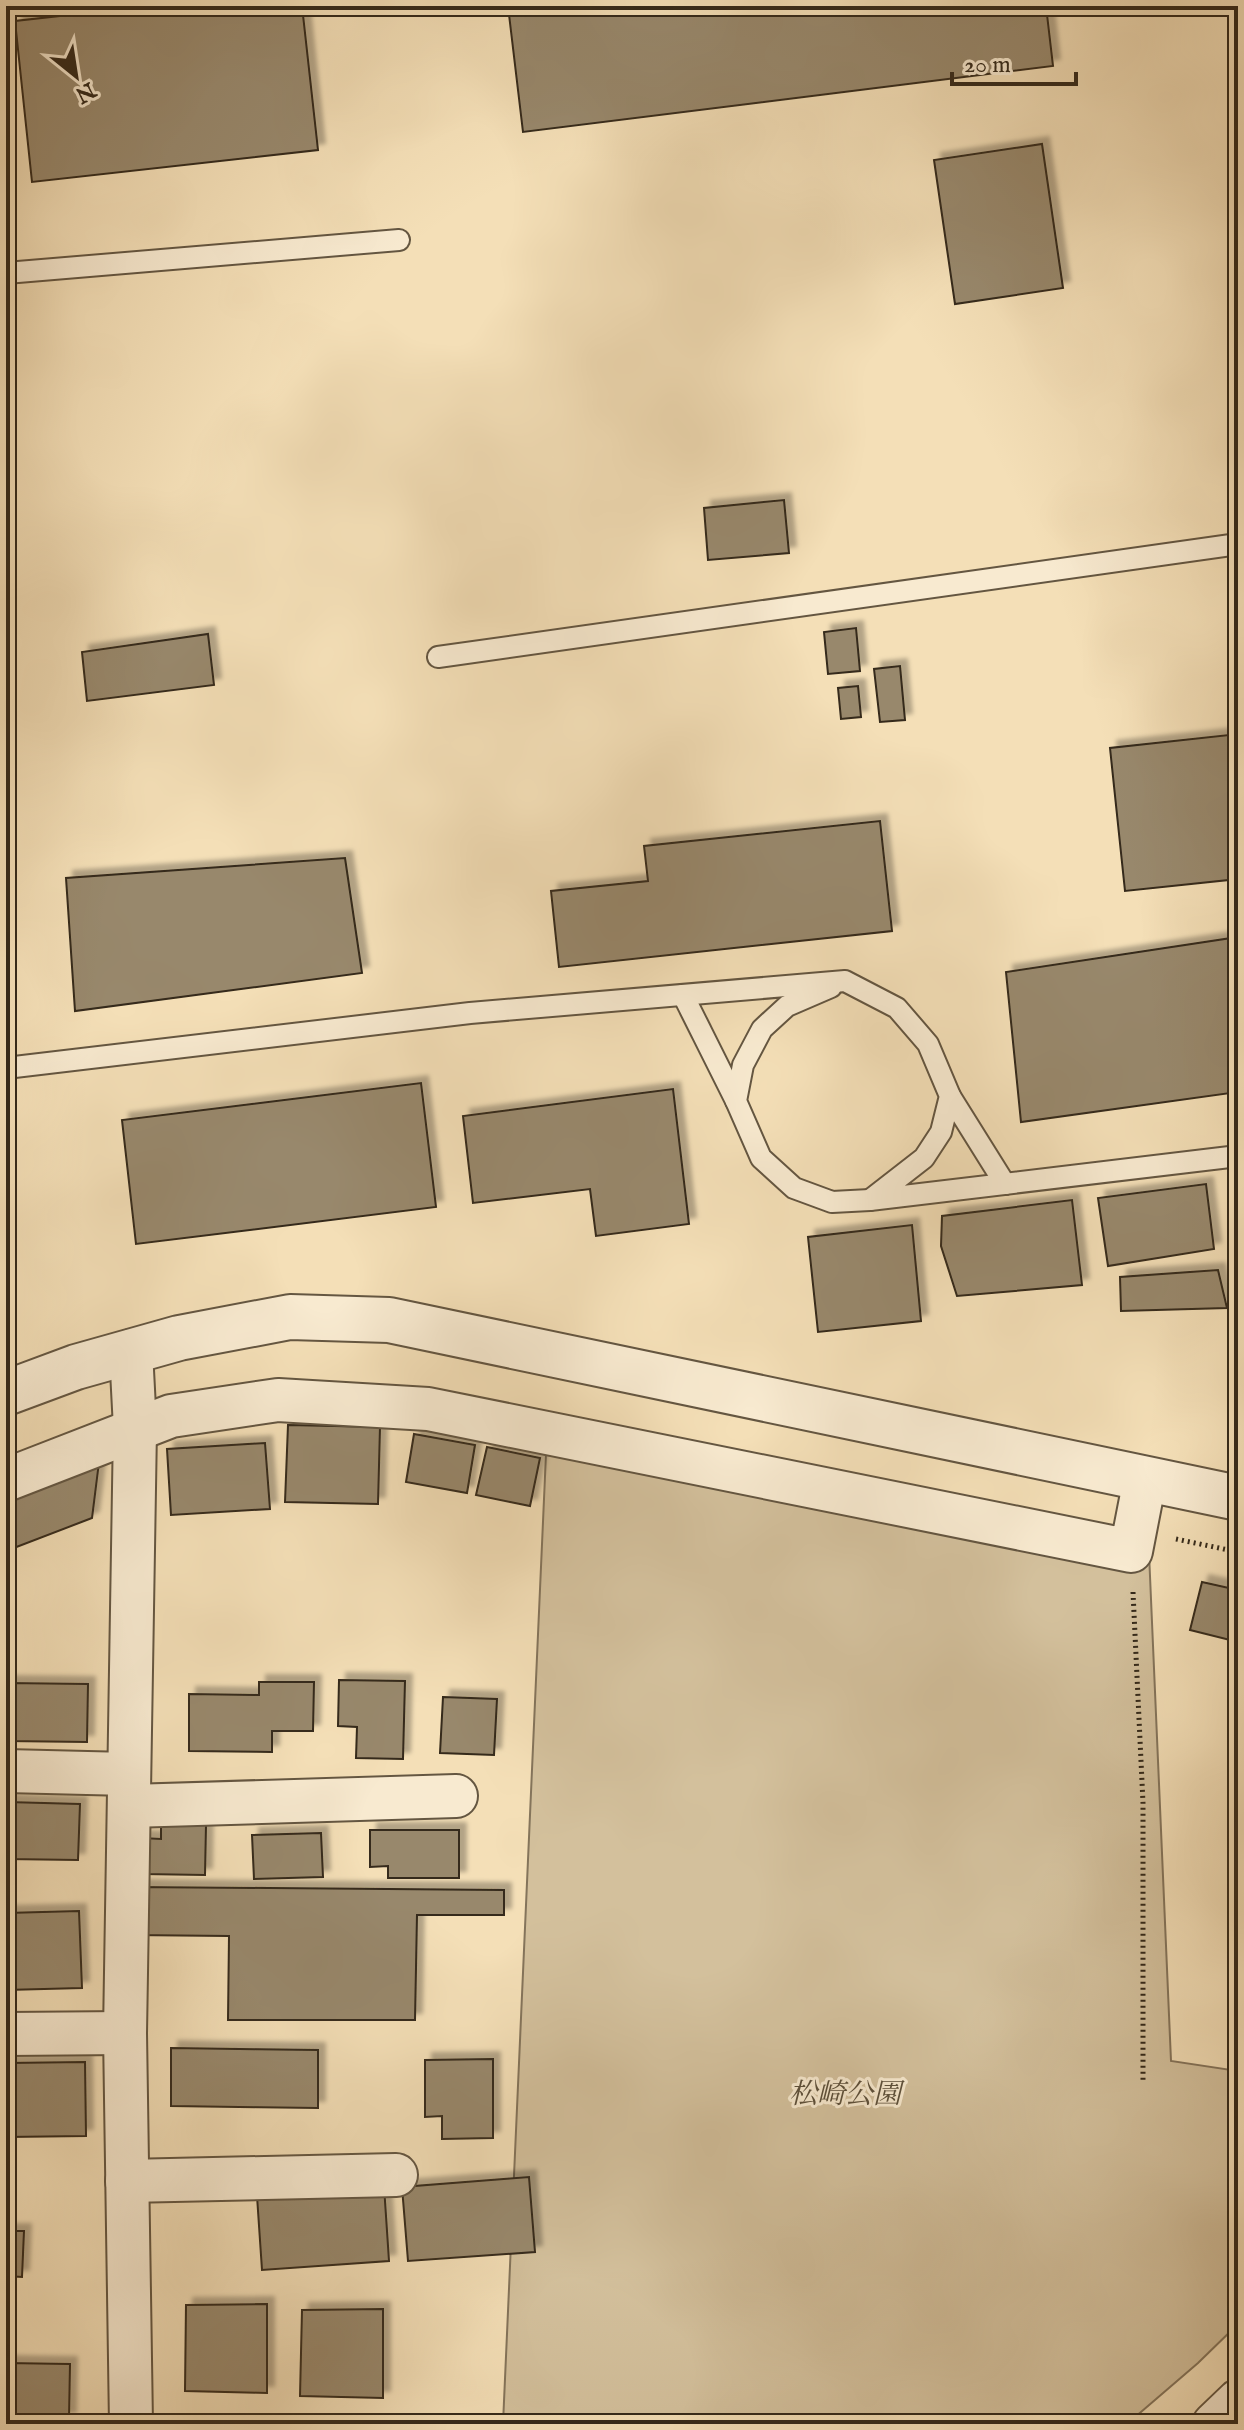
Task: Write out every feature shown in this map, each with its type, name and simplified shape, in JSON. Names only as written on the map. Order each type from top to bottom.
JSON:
[{"type":"street","points":[[6,1393],[76,1367],[179,1338],[290,1317],[389,1320],[1238,1498]]},
{"type":"street","points":[[131,1351],[135,1428],[125,2033],[131,2424]]},
{"type":"street","points":[[6,1480],[171,1416],[278,1400],[428,1409],[1131,1551],[1145,1479]]},
{"type":"street","points":[[6,1771],[129,1790],[456,1796]]},
{"type":"street","points":[[6,2034],[125,2033]]},
{"type":"street","points":[[127,2181],[396,2175]]},
{"type":"street","points":[[1214,2424],[1238,2401]]},
{"type":"lane","points":[[6,273],[399,240]]},
{"type":"lane","points":[[438,657],[1238,544]]},
{"type":"lane","points":[[736,1101],[743,1065],[762,1029],[787,1006],[845,981]]},
{"type":"lane","points":[[6,1068],[470,1013],[845,981],[897,1008],[928,1044],[950,1096],[1005,1184]]},
{"type":"lane","points":[[683,995],[761,1158],[794,1188],[832,1202],[1238,1156]]},
{"type":"lane","points":[[870,1200],[924,1158],[941,1132],[950,1096]]},
{"type":"path","points":[[1131,1551],[1143,1803],[1143,2082]]},
{"type":"green space","name":"松崎公園","points":[[546,1454],[1149,1553],[1171,2061],[1238,2071],[1238,2324],[1127,2424],[503,2424]]},
{"type":"building","points":[[150,6],[302,6],[318,150],[32,182],[15,21]]},
{"type":"building","points":[[508,6],[1046,6],[1053,66],[523,132]]},
{"type":"building","points":[[1042,144],[1063,288],[955,304],[934,160]]},
{"type":"building","points":[[784,500],[789,553],[708,560],[704,508]]},
{"type":"building","points":[[856,628],[860,671],[828,674],[824,632]]},
{"type":"building","points":[[208,634],[214,685],[87,701],[82,652]]},
{"type":"building","points":[[900,666],[905,720],[880,722],[874,669]]},
{"type":"building","points":[[858,686],[861,717],[841,719],[838,688]]},
{"type":"building","points":[[1238,734],[1238,879],[1125,891],[1110,748]]},
{"type":"building","points":[[880,821],[892,931],[559,967],[551,891],[648,881],[644,846]]},
{"type":"building","points":[[345,858],[362,973],[75,1011],[66,878]]},
{"type":"building","points":[[1238,937],[1238,1092],[1021,1122],[1006,972]]},
{"type":"building","points":[[421,1083],[436,1207],[136,1244],[122,1120]]},
{"type":"building","points":[[673,1089],[689,1224],[596,1236],[590,1189],[473,1203],[463,1116]]},
{"type":"building","points":[[1206,1184],[1214,1249],[1108,1266],[1098,1198]]},
{"type":"building","points":[[1072,1200],[1082,1285],[957,1296],[941,1246],[942,1216]]},
{"type":"building","points":[[912,1225],[921,1321],[818,1332],[808,1237]]},
{"type":"building","points":[[1218,1270],[1227,1308],[1121,1311],[1120,1277]]},
{"type":"building","points":[[288,1425],[380,1427],[378,1504],[285,1502]]},
{"type":"building","points":[[414,1434],[475,1445],[467,1493],[406,1482]]},
{"type":"building","points":[[265,1443],[270,1509],[171,1515],[167,1449]]},
{"type":"building","points":[[487,1447],[540,1458],[530,1506],[476,1495]]},
{"type":"building","points":[[100,1454],[92,1518],[6,1551],[6,1502],[59,1479]]},
{"type":"building","points":[[1202,1582],[1238,1590],[1238,1642],[1190,1630]]},
{"type":"building","points":[[339,1680],[405,1681],[403,1759],[356,1758],[357,1727],[338,1726]]},
{"type":"building","points":[[259,1682],[314,1682],[313,1731],[272,1731],[272,1752],[189,1751],[189,1694],[259,1695]]},
{"type":"building","points":[[6,1683],[88,1684],[87,1742],[6,1741]]},
{"type":"building","points":[[443,1697],[497,1699],[494,1755],[440,1753]]},
{"type":"building","points":[[7,1802],[80,1804],[78,1860],[6,1859]]},
{"type":"building","points":[[161,1825],[206,1825],[205,1875],[142,1874],[142,1838],[161,1839]]},
{"type":"building","points":[[370,1830],[459,1830],[459,1878],[388,1878],[388,1866],[370,1867]]},
{"type":"building","points":[[321,1833],[323,1877],[254,1879],[252,1835]]},
{"type":"building","points":[[132,1887],[504,1890],[504,1915],[417,1915],[415,2020],[228,2020],[229,1936],[131,1935]]},
{"type":"building","points":[[79,1911],[82,1988],[6,1990],[6,1913]]},
{"type":"building","points":[[171,2048],[318,2050],[318,2108],[171,2106]]},
{"type":"building","points":[[493,2059],[493,2138],[442,2139],[442,2116],[425,2117],[425,2060]]},
{"type":"building","points":[[85,2062],[86,2136],[6,2137],[6,2063]]},
{"type":"building","points":[[529,2177],[535,2252],[408,2261],[402,2187]]},
{"type":"building","points":[[384,2186],[389,2261],[262,2270],[257,2196]]},
{"type":"building","points":[[6,2231],[24,2231],[22,2277],[6,2276]]},
{"type":"building","points":[[267,2304],[267,2393],[185,2391],[186,2305]]},
{"type":"building","points":[[383,2309],[383,2398],[300,2396],[302,2310]]},
{"type":"building","points":[[6,2363],[70,2364],[69,2419],[6,2418]]}]
